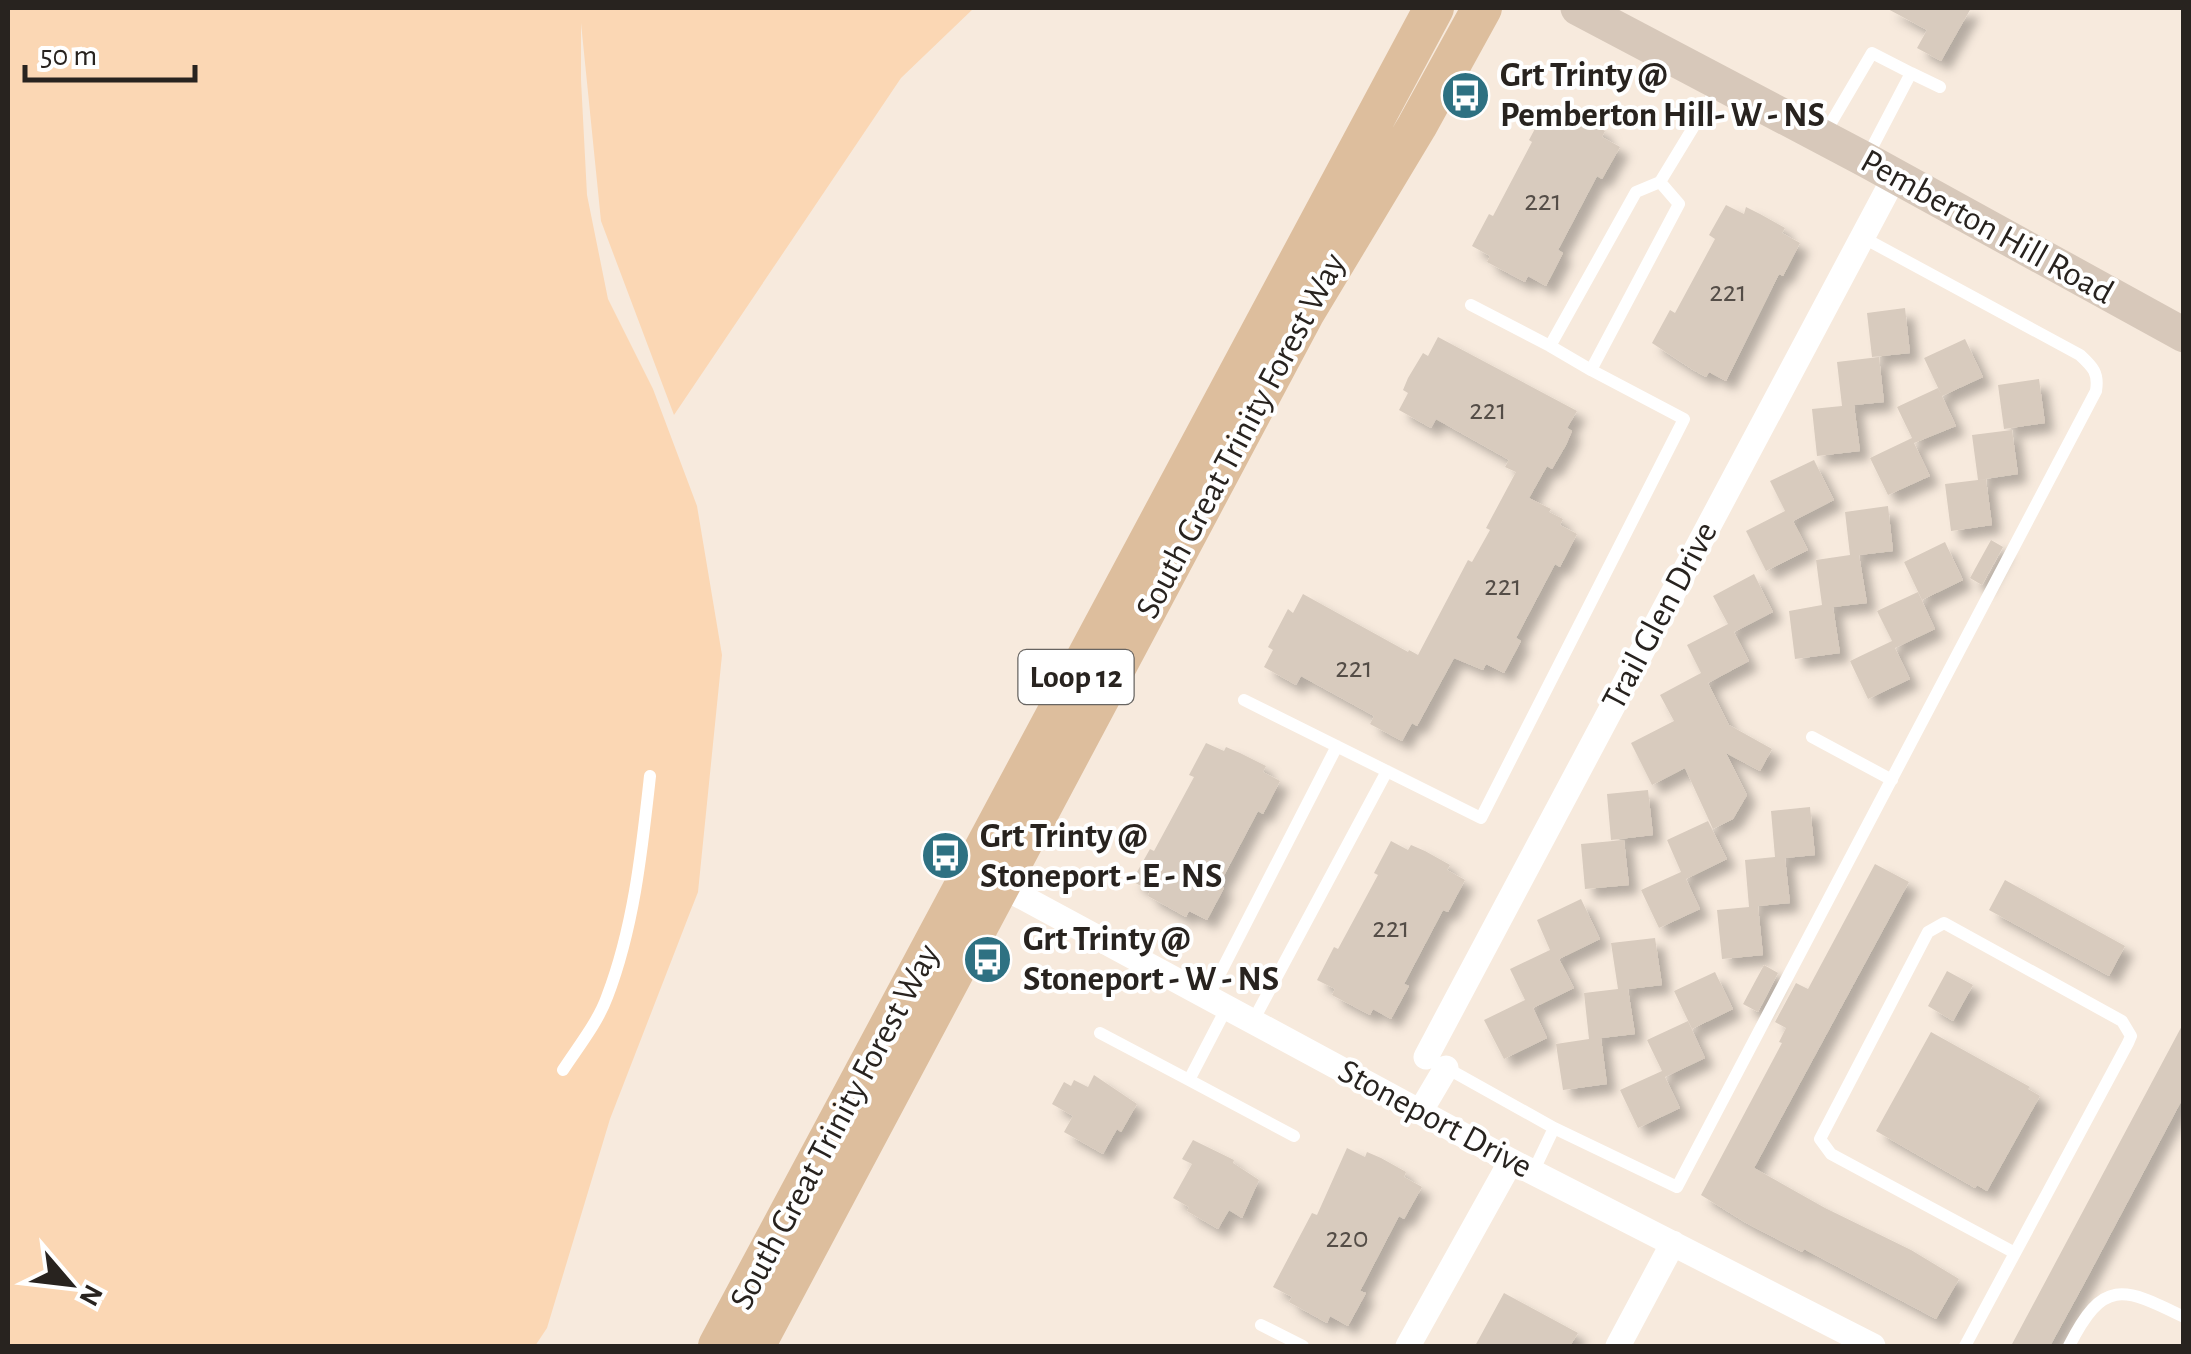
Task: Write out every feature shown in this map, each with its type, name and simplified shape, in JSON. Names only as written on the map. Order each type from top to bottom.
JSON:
[{"type":"main road","name":"South Great Trinity Forest Way","points":[[718,1346],[1434,8]]},
{"type":"main road","name":"South Great Trinity Forest Way","points":[[754,1346],[1304,314],[1417,126],[1482,8]]},
{"type":"street","name":"Pemberton Hill Road","points":[[1578,8],[2184,335]]},
{"type":"street","name":"Trail Glen Drive","points":[[1420,1112],[1436,1062],[1862,237],[1880,168]]},
{"type":"street","name":"Stoneport Drive","points":[[1000,884],[1522,1166],[1873,1346]]},
{"type":"street","points":[[1408,1346],[1522,1166]]},
{"type":"street","points":[[1618,1346],[1672,1243]]},
{"type":"lane","points":[[1822,137],[1872,53],[1940,87]]},
{"type":"lane","points":[[1880,168],[1911,73]]},
{"type":"lane","points":[[1550,346],[1636,192],[1660,182],[1720,82]]},
{"type":"lane","points":[[1591,370],[1679,204],[1660,182]]},
{"type":"lane","points":[[1436,1062],[1554,1128],[1676,1187],[2096,391],[2098,379],[2094,368],[2080,355],[1862,237]]},
{"type":"lane","points":[[1244,700],[1481,818],[1684,419],[1471,305]]},
{"type":"lane","points":[[1812,737],[1892,780]]},
{"type":"lane","points":[[1188,1080],[1217,1002],[1337,746]]},
{"type":"lane","points":[[1254,1022],[1386,771]]},
{"type":"lane","points":[[563,1070],[606,1000],[612,981],[628,926],[650,776]]},
{"type":"lane","points":[[1965,1346],[2015,1253],[2131,1036],[2122,1022],[1944,923],[1936,924],[1928,932],[1820,1138],[1832,1154],[2015,1253]]},
{"type":"lane","points":[[1100,1033],[1294,1136]]},
{"type":"lane","points":[[1522,1166],[1554,1128]]},
{"type":"lane","points":[[2068,1346],[2084,1317],[2101,1300],[2122,1292],[2144,1297],[2184,1317]]},
{"type":"lane","points":[[1262,1325],[1303,1346]]},
{"type":"shaded area","points":[[8,8],[974,8],[901,78],[674,415],[601,221],[581,23],[587,195],[608,299],[653,389],[697,506],[722,655],[698,892],[610,1119],[547,1328],[535,1346],[8,1346]]},
{"type":"building","points":[[1886,8],[1971,8],[1941,61],[1917,48],[1927,30]]},
{"type":"building","points":[[1546,108],[1563,117],[1566,112],[1605,131],[1602,137],[1620,147],[1602,179],[1597,176],[1558,250],[1563,253],[1546,286],[1528,276],[1525,282],[1487,262],[1490,256],[1472,246],[1489,214],[1493,216]]},
{"type":"building","points":[[1726,205],[1744,214],[1746,207],[1760,214],[1785,228],[1782,233],[1800,243],[1783,276],[1779,274],[1726,381],[1709,372],[1706,377],[1652,343],[1670,310],[1675,313],[1715,239],[1709,235]]},
{"type":"building","points":[[1905,308],[1910,353],[1872,357],[1867,313]]},
{"type":"building","points":[[1438,337],[1577,411],[1567,428],[1572,431],[1566,445],[1552,469],[1547,466],[1529,498],[1551,509],[1549,512],[1563,519],[1560,525],[1577,534],[1560,567],[1555,564],[1516,638],[1521,641],[1504,673],[1486,664],[1483,670],[1454,658],[1417,726],[1412,723],[1402,741],[1370,724],[1374,716],[1301,676],[1296,685],[1264,667],[1273,650],[1268,647],[1288,609],[1293,613],[1303,594],[1418,655],[1468,560],[1472,562],[1490,530],[1486,528],[1516,472],[1505,467],[1509,460],[1436,419],[1431,428],[1399,410],[1408,393],[1403,390],[1408,378],[1423,353],[1428,356]]},
{"type":"building","points":[[1965,339],[1983,377],[1942,396],[1956,426],[1914,443],[1930,476],[1888,495],[1870,458],[1912,438],[1897,407],[1938,388],[1941,394],[1924,358]]},
{"type":"building","points":[[1879,357],[1884,402],[1854,405],[1860,451],[1817,456],[1812,409],[1842,406],[1837,362]]},
{"type":"building","points":[[2039,379],[2045,423],[2004,429],[1998,385]]},
{"type":"building","points":[[2012,430],[2018,474],[1978,480],[1972,435]]},
{"type":"building","points":[[1814,460],[1834,500],[1793,521],[1808,550],[1766,571],[1746,531],[1785,511],[1770,481]]},
{"type":"building","points":[[1986,479],[1992,525],[1951,531],[1945,484]]},
{"type":"building","points":[[1888,506],[1893,551],[1859,555],[1867,603],[1833,607],[1840,653],[1795,659],[1789,611],[1822,605],[1816,560],[1850,555],[1845,512]]},
{"type":"building","points":[[1991,540],[2003,547],[1982,585],[1970,578]]},
{"type":"building","points":[[1945,542],[1963,580],[1922,600],[1904,562]]},
{"type":"building","points":[[1754,574],[1773,612],[1734,632],[1749,661],[1708,683],[1729,725],[1772,749],[1760,771],[1726,753],[1747,795],[1733,819],[1713,829],[1685,768],[1652,785],[1631,743],[1674,721],[1660,695],[1701,673],[1687,645],[1728,624],[1713,596]]},
{"type":"building","points":[[1918,592],[1935,629],[1895,648],[1910,679],[1868,699],[1850,661],[1892,641],[1877,611]]},
{"type":"building","points":[[1206,743],[1224,751],[1226,747],[1266,766],[1263,772],[1280,781],[1263,814],[1258,811],[1219,885],[1224,888],[1207,920],[1189,911],[1186,917],[1148,896],[1150,891],[1132,881],[1150,849],[1154,851],[1194,777],[1189,775]]},
{"type":"building","points":[[1648,790],[1653,835],[1611,840],[1607,794]]},
{"type":"building","points":[[1810,807],[1815,855],[1785,858],[1790,903],[1758,906],[1763,955],[1722,959],[1717,910],[1749,907],[1745,860],[1775,857],[1771,811]]},
{"type":"building","points":[[1708,821],[1727,859],[1686,879],[1700,909],[1659,928],[1641,890],[1681,872],[1667,840]]},
{"type":"building","points":[[1624,840],[1629,885],[1585,889],[1581,844]]},
{"type":"building","points":[[1391,841],[1408,850],[1411,845],[1425,851],[1450,865],[1447,870],[1465,880],[1448,912],[1443,910],[1404,984],[1409,986],[1391,1019],[1373,1009],[1370,1015],[1332,995],[1335,989],[1317,980],[1378,875],[1374,873]]},
{"type":"building","points":[[1875,864],[1909,882],[1754,1168],[1959,1279],[1936,1319],[1746,1223],[1701,1195],[1782,1043],[1779,1042],[1786,1028],[1775,1022],[1796,983],[1808,989]]},
{"type":"building","points":[[2005,880],[2125,946],[2109,976],[1989,910]]},
{"type":"building","points":[[1581,899],[1600,939],[1559,959],[1574,988],[1533,1008],[1547,1038],[1504,1059],[1484,1020],[1525,1000],[1510,969],[1550,950],[1537,920]]},
{"type":"building","points":[[1655,938],[1662,985],[1628,989],[1635,1034],[1601,1038],[1607,1084],[1563,1090],[1556,1044],[1589,1039],[1584,993],[1618,989],[1611,943]]},
{"type":"building","points":[[1764,965],[1778,973],[1758,1012],[1743,1004]]},
{"type":"building","points":[[1947,971],[1973,985],[1953,1021],[1928,1006]]},
{"type":"building","points":[[1715,972],[1733,1009],[1692,1029],[1674,991]]},
{"type":"building","points":[[1688,1021],[1705,1058],[1665,1077],[1680,1108],[1638,1128],[1620,1090],[1662,1071],[1647,1040]]},
{"type":"building","points":[[2184,1022],[2184,1096],[2085,1282],[2050,1346],[2011,1346]]},
{"type":"building","points":[[1931,1032],[2040,1096],[1987,1191],[1977,1185],[1975,1188],[1876,1131]]},
{"type":"building","points":[[1094,1075],[1137,1104],[1103,1154],[1064,1132],[1073,1116],[1052,1104],[1064,1082],[1071,1086],[1074,1080],[1088,1087]]},
{"type":"building","points":[[1193,1140],[1234,1160],[1259,1180],[1242,1218],[1229,1210],[1218,1229],[1173,1198],[1192,1164],[1182,1159]]},
{"type":"building","points":[[1347,1148],[1365,1157],[1367,1152],[1381,1158],[1406,1172],[1404,1177],[1422,1187],[1404,1219],[1399,1216],[1360,1291],[1366,1293],[1348,1326],[1330,1316],[1327,1323],[1289,1302],[1292,1297],[1273,1287],[1312,1213],[1317,1215]]},
{"type":"building","points":[[1504,1293],[1578,1333],[1570,1346],[1475,1346]]},
{"type":"place","name":"Grt Trinty @ Pemberton Hill- W - NS","points":[[1465,95]]},
{"type":"place","name":"Grt Trinty @ Stoneport - E - NS","points":[[945,856]]},
{"type":"place","name":"Grt Trinty @ Stoneport - W - NS","points":[[988,959]]}]
